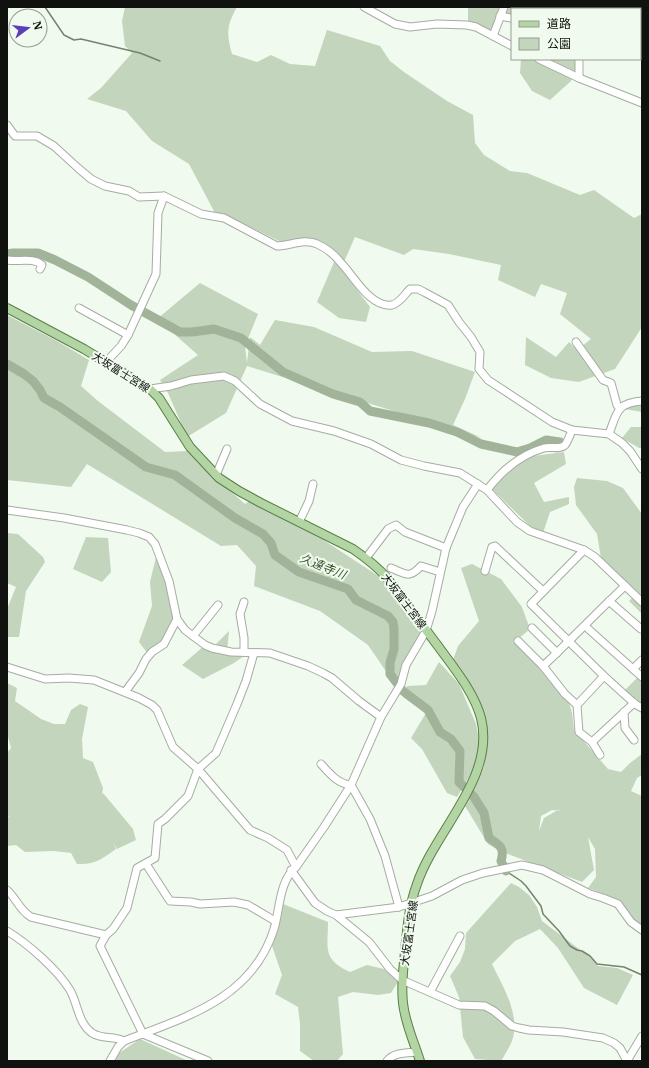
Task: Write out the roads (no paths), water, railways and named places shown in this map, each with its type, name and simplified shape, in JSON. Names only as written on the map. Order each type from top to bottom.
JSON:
[{"type":"main road","name":"大坂富士宮線","points":[[7,308],[106,362],[150,389],[159,398],[190,447],[216,475],[239,491],[366,558],[385,576],[467,687],[481,718],[483,750],[472,785],[429,857],[417,883],[407,930],[402,980],[403,1003],[420,1061]]},
{"type":"street","points":[[364,7],[395,24],[410,26],[437,24],[467,25],[476,27],[511,45]]},
{"type":"street","points":[[493,36],[504,7]]},
{"type":"street","points":[[500,16],[511,18]]},
{"type":"street","points":[[541,60],[578,78],[642,103]]},
{"type":"street","points":[[578,78],[579,60]]},
{"type":"street","points":[[7,125],[15,136],[37,136],[54,146],[91,179],[104,186],[129,191],[139,197],[164,196],[201,214],[224,218],[277,246],[309,242],[315,243],[342,263],[368,296],[378,302],[392,304],[401,299],[410,288],[418,289],[442,300],[448,305],[480,352],[479,369],[488,380],[552,422],[572,430],[609,434],[630,451],[642,468]]},
{"type":"street","points":[[106,362],[121,346],[128,335],[134,319],[156,274],[158,213],[164,196]]},
{"type":"street","points":[[7,260],[15,262],[34,261],[42,265],[40,269]]},
{"type":"street","points":[[79,308],[128,335]]},
{"type":"street","points":[[576,342],[603,380],[611,383],[617,405],[620,408]]},
{"type":"street","points":[[150,389],[171,386],[191,380],[224,376],[235,381],[260,404],[292,421],[334,431],[371,444],[401,460],[460,473],[487,490],[517,522],[530,531],[584,550],[595,557],[642,602]]},
{"type":"street","points":[[609,434],[620,408],[624,405],[642,401]]},
{"type":"street","points":[[487,490],[498,475],[512,463],[544,447],[561,447],[566,444],[572,430]]},
{"type":"street","points":[[216,475],[227,449]]},
{"type":"street","points":[[299,522],[309,501],[313,484]]},
{"type":"street","points":[[110,1061],[118,1047],[124,1042],[182,1019],[220,1000],[233,990],[249,974],[260,960],[270,940],[284,884],[293,868],[324,828],[351,785],[381,717],[399,687],[406,665],[426,631],[446,548],[462,507],[478,484]]},
{"type":"street","points":[[7,510],[64,518],[133,531],[148,537],[155,544],[169,581],[177,619],[185,630],[205,645],[212,648],[254,653],[270,653],[290,659],[323,673],[381,717]]},
{"type":"street","points":[[366,558],[388,529],[396,525],[405,532],[446,548]]},
{"type":"street","points":[[485,570],[492,547],[495,546],[543,591]]},
{"type":"street","points":[[584,550],[531,604],[604,676],[634,703],[642,708]]},
{"type":"street","points":[[385,576],[392,566],[407,575],[413,574],[421,566],[440,572]]},
{"type":"street","points":[[543,666],[625,586]]},
{"type":"street","points":[[609,601],[641,629]]},
{"type":"street","points":[[244,602],[240,614],[244,638],[244,652]]},
{"type":"street","points":[[193,636],[218,605]]},
{"type":"street","points":[[125,692],[139,673],[146,659],[152,652],[164,644],[177,619]]},
{"type":"street","points":[[585,626],[642,677]]},
{"type":"street","points":[[532,628],[557,653]]},
{"type":"street","points":[[518,641],[543,666],[565,694],[578,705]]},
{"type":"street","points":[[208,1061],[143,1034],[100,946],[106,935],[127,908],[137,868],[155,858],[158,824],[166,819],[188,796],[198,768],[216,753],[246,681],[254,653]]},
{"type":"street","points":[[633,669],[642,660]]},
{"type":"street","points":[[7,667],[45,679],[69,678],[94,680],[125,692],[146,702],[157,710],[173,746],[198,768],[250,830],[268,838],[287,850],[293,868],[315,903],[326,911],[336,915],[369,942],[390,969],[402,980],[459,1004],[485,1006],[494,1011],[512,1026],[518,1028],[581,1034],[603,1038],[614,1043],[620,1048],[627,1061]]},
{"type":"street","points":[[600,755],[592,742],[579,732],[578,705],[604,676]]},
{"type":"street","points":[[592,742],[634,703]]},
{"type":"street","points":[[624,712],[625,728],[634,740]]},
{"type":"street","points":[[321,764],[331,775],[346,784],[351,785],[370,819],[385,856],[399,907]]},
{"type":"street","points":[[146,864],[170,901],[200,904],[234,902],[248,905],[275,921]]},
{"type":"street","points":[[336,915],[399,907],[432,896],[462,880],[522,865],[543,870],[590,894],[618,904],[631,922],[642,930]]},
{"type":"street","points":[[7,890],[12,894],[23,912],[31,917],[106,935]]},
{"type":"street","points":[[7,930],[30,947],[64,982],[72,994],[85,1027],[97,1036],[118,1038],[124,1042]]},
{"type":"street","points":[[430,992],[460,936]]},
{"type":"street","points":[[627,1061],[642,1036]]},
{"type":"street","points":[[387,1061],[398,1054],[417,1052]]},
{"type":"waterway","points":[[45,7],[64,35],[74,40],[81,39],[140,53],[160,61]]},
{"type":"waterway","points":[[7,254],[38,253],[55,260],[88,277],[131,305],[180,332],[214,329],[241,338],[283,372],[333,394],[360,402],[370,411],[429,423],[457,432],[481,444],[517,452],[530,448],[546,440],[560,442]]},
{"type":"waterway","name":"久遠寺川","points":[[7,364],[33,381],[44,398],[60,407],[146,467],[175,475],[235,518],[263,534],[271,543],[275,555],[299,572],[348,589],[356,600],[388,616],[393,622],[394,629],[394,649],[390,663],[390,674],[403,691],[428,710],[440,732],[451,739],[460,751],[459,782],[474,797],[484,813],[489,838],[501,847],[501,861],[506,871]]},
{"type":"waterway","points":[[506,871],[526,886],[541,906],[543,914],[559,931],[570,946],[590,956],[597,964],[624,967],[642,975]]}]
